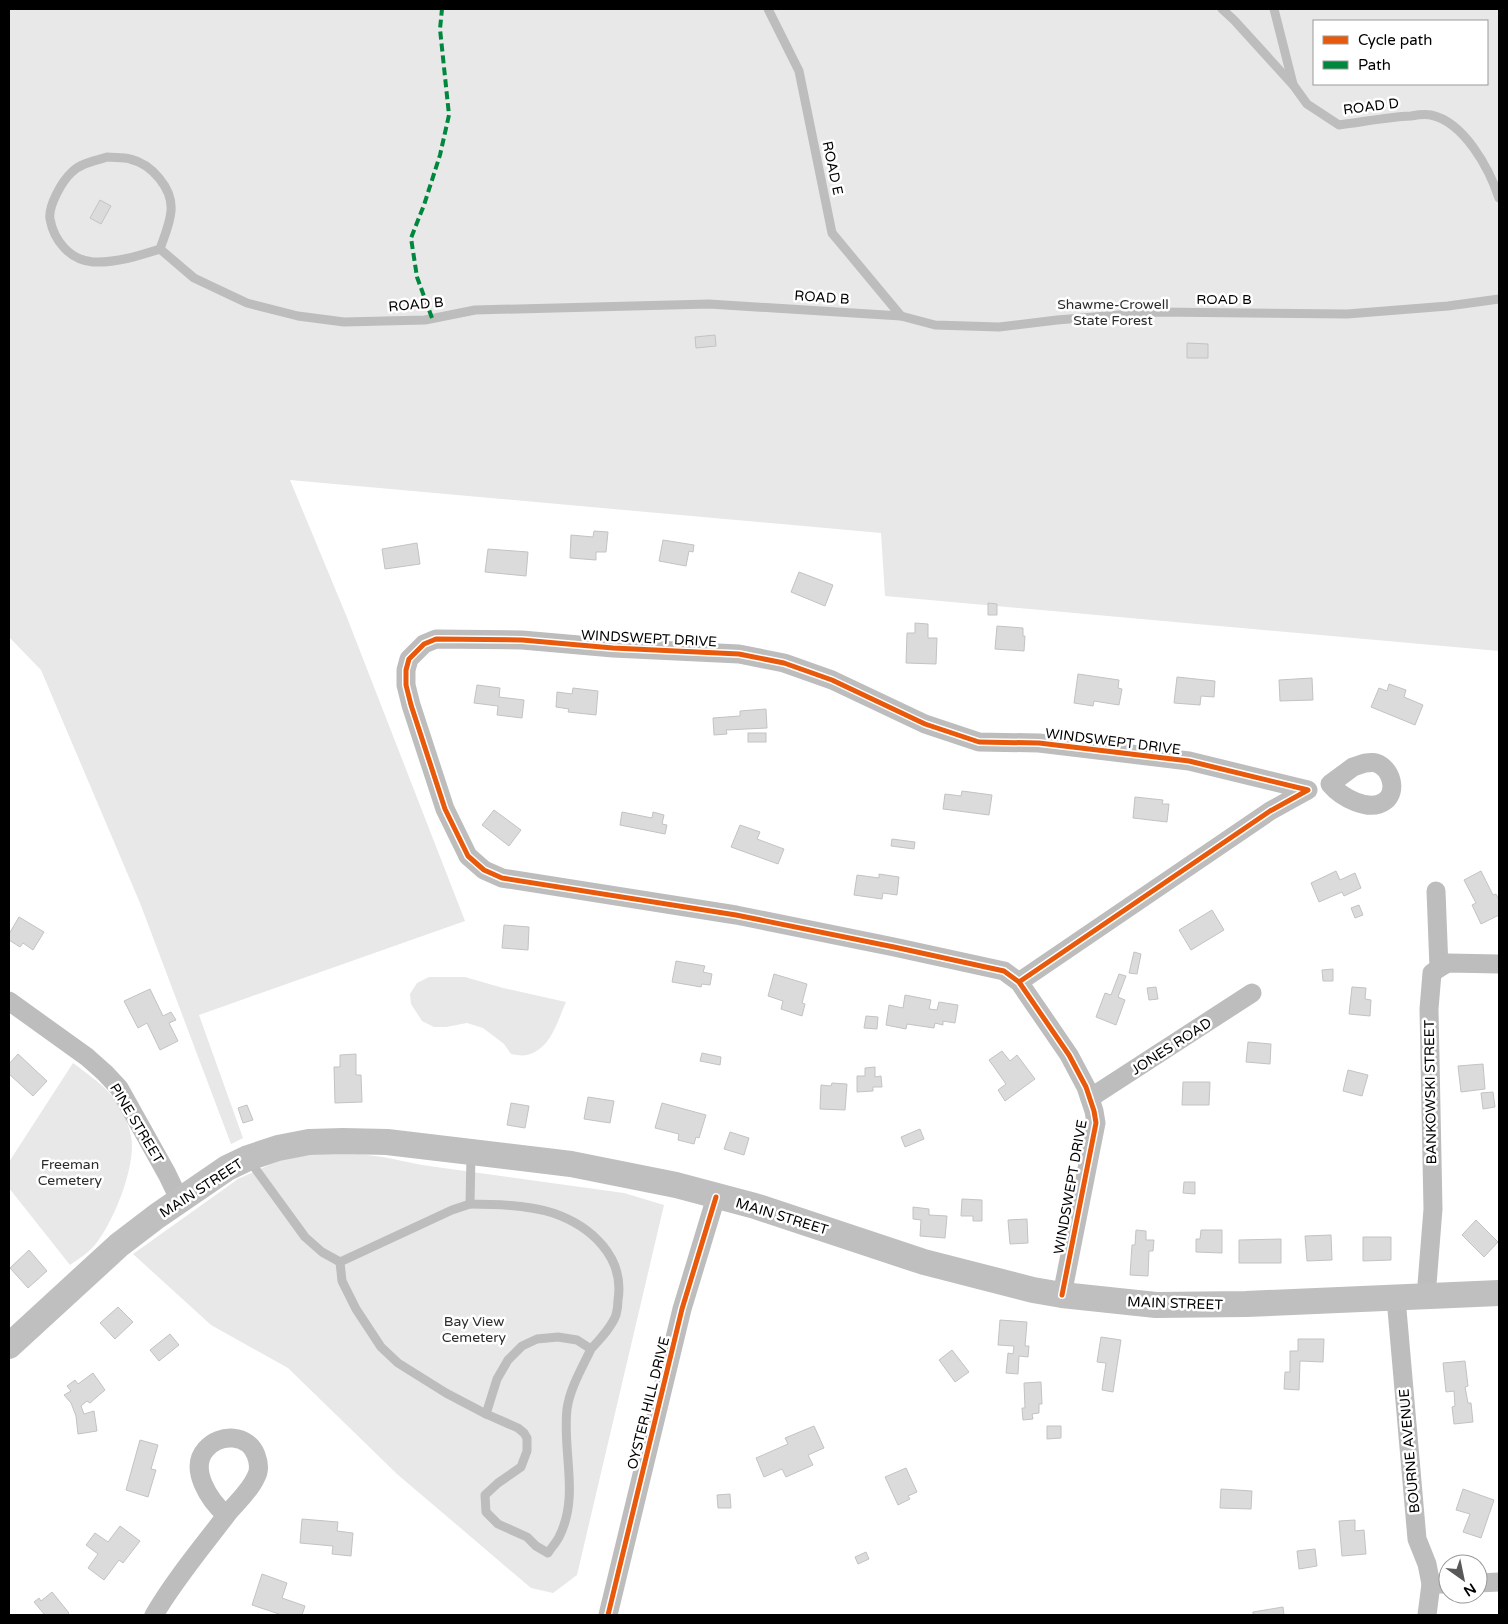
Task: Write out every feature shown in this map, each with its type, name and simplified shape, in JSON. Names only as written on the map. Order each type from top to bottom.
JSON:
[{"type":"main road","name":"MAIN STREET","points":[[9,1346],[119,1245],[157,1216],[227,1168],[248,1158],[278,1148],[309,1142],[387,1142],[572,1164],[676,1185],[755,1206],[924,1262],[1062,1296],[1156,1305],[1246,1304],[1499,1293]]},
{"type":"street","name":"WINDSWEPT DRIVE","points":[[1062,1296],[1096,1123],[1086,1087],[1069,1055],[1020,982],[1004,971],[894,947],[736,915],[502,878],[484,870],[468,856],[445,809],[406,685],[406,670],[409,659],[424,644],[436,639],[522,640],[613,648],[739,654],[784,664],[832,680],[925,724],[979,742],[1039,743],[1189,761],[1308,790]]},
{"type":"street","name":"WINDSWEPT DRIVE","points":[[1020,982],[1270,811],[1308,790],[1330,784]]},
{"type":"street","name":"BANKOWSKI STREET","points":[[1426,1297],[1433,1209],[1429,1009],[1432,973],[1439,968],[1436,891]]},
{"type":"street","points":[[1439,968],[1448,963],[1499,964]]},
{"type":"street","name":"JONES ROAD","points":[[1090,1098],[1252,993]]},
{"type":"street","name":"PINE STREET","points":[[9,1001],[87,1057],[120,1088],[180,1201]]},
{"type":"street","name":"OYSTER HILL DRIVE","points":[[608,1615],[682,1309],[716,1197]]},
{"type":"street","name":"BOURNE AVENUE","points":[[1396,1298],[1417,1539],[1427,1564],[1438,1581]]},
{"type":"street","points":[[154,1615],[165,1597],[226,1515]]},
{"type":"street","points":[[1427,1615],[1438,1589]]},
{"type":"lane","name":"ROAD E","points":[[768,9],[799,71],[832,233],[901,316]]},
{"type":"lane","name":"ROAD D","points":[[1222,9],[1294,86],[1307,104],[1339,125],[1397,117],[1430,115],[1451,124],[1472,145],[1493,180],[1499,198]]},
{"type":"lane","points":[[1274,9],[1294,86]]},
{"type":"lane","points":[[107,157],[130,159],[147,166],[158,177],[168,194],[171,210],[160,249],[126,259],[92,262],[71,256],[58,242],[50,218],[60,186],[72,171],[107,157]]},
{"type":"lane","name":"ROAD B","points":[[160,249],[194,278],[247,303],[298,316],[344,322],[426,320],[476,310],[708,304],[901,316],[935,325],[999,327],[1156,312],[1348,314],[1448,306],[1499,299]]},
{"type":"lane","points":[[470,1204],[471,1152]]},
{"type":"lane","points":[[248,1158],[305,1237],[322,1252],[340,1262]]},
{"type":"lane","points":[[470,1204],[524,1206],[552,1213],[572,1221],[593,1235],[608,1253],[618,1270],[620,1290],[616,1315],[591,1349],[576,1381],[567,1408],[566,1435],[571,1482],[567,1516],[559,1538],[548,1553],[536,1546],[527,1537],[498,1524],[486,1512],[485,1495],[521,1467],[527,1451],[527,1438],[524,1433],[518,1428],[446,1393],[398,1363],[381,1347],[356,1309],[342,1281],[340,1262],[452,1210],[470,1204]]},
{"type":"lane","points":[[486,1414],[497,1379],[508,1360],[522,1346],[537,1339],[558,1337],[577,1340],[591,1349]]},
{"type":"green space","name":"Shawme-Crowell State Forest","points":[[9,9],[1499,9],[1499,651],[885,596],[881,533],[290,480],[346,615],[465,921],[199,1015],[243,1138],[231,1144],[140,903],[41,670],[9,637]]},
{"type":"green space","points":[[429,977],[465,977],[503,988],[566,1002],[552,1034],[542,1047],[527,1055],[511,1054],[504,1044],[483,1028],[467,1023],[434,1027],[422,1021],[411,1004],[410,994],[417,983]]},
{"type":"green space","name":"Freeman Cemetery","points":[[73,1063],[99,1083],[116,1100],[128,1125],[132,1148],[127,1178],[109,1224],[94,1246],[70,1265],[9,1188],[9,1162]]},
{"type":"green space","name":"Bay View Cemetery","points":[[343,1152],[624,1193],[664,1205],[577,1575],[553,1593],[531,1588],[397,1474],[288,1368],[211,1325],[133,1254],[238,1179],[287,1157]]},
{"type":"building","points":[[100,200],[111,206],[101,224],[90,218]]},
{"type":"building","points":[[715,335],[716,346],[696,348],[695,337]]},
{"type":"building","points":[[1187,343],[1208,344],[1208,358],[1187,358]]},
{"type":"building","points":[[594,531],[608,532],[606,552],[596,552],[596,560],[570,558],[571,535],[593,537]]},
{"type":"building","points":[[663,540],[694,545],[693,552],[689,551],[686,566],[659,561]]},
{"type":"building","points":[[417,543],[420,564],[385,569],[382,549]]},
{"type":"building","points":[[488,549],[528,552],[526,576],[485,572]]},
{"type":"building","points":[[799,572],[833,585],[825,606],[791,592]]},
{"type":"building","points":[[988,603],[997,604],[997,615],[988,615]]},
{"type":"building","points":[[915,623],[928,624],[928,638],[937,638],[936,664],[906,663],[907,633],[915,633]]},
{"type":"building","points":[[997,626],[1023,628],[1023,636],[1025,636],[1024,651],[995,649]]},
{"type":"building","points":[[1078,674],[1119,680],[1118,688],[1122,689],[1119,705],[1094,701],[1093,706],[1074,703]]},
{"type":"building","points":[[1177,677],[1215,681],[1214,697],[1201,696],[1200,705],[1174,703]]},
{"type":"building","points":[[1312,678],[1313,700],[1280,701],[1279,680]]},
{"type":"building","points":[[1389,684],[1406,690],[1404,697],[1423,705],[1415,725],[1371,707],[1379,688],[1387,691]]},
{"type":"building","points":[[477,685],[500,688],[499,697],[524,700],[522,718],[497,715],[498,706],[474,703]]},
{"type":"building","points":[[573,688],[598,691],[596,715],[568,712],[569,709],[556,707],[557,692],[572,694]]},
{"type":"building","points":[[766,709],[767,728],[726,730],[727,734],[714,735],[713,718],[740,716],[740,711]]},
{"type":"building","points":[[748,733],[766,733],[766,742],[748,742]]},
{"type":"building","points":[[962,791],[992,795],[989,815],[943,809],[945,794],[961,796]]},
{"type":"building","points":[[1135,797],[1163,800],[1162,804],[1169,804],[1167,822],[1133,818]]},
{"type":"building","points":[[494,810],[521,830],[509,846],[482,825]]},
{"type":"building","points":[[622,812],[652,818],[653,812],[664,815],[662,824],[667,825],[665,834],[620,825]]},
{"type":"building","points":[[740,825],[760,832],[757,839],[784,849],[778,864],[731,847]]},
{"type":"building","points":[[892,839],[915,842],[914,849],[891,846]]},
{"type":"building","points":[[1336,871],[1340,880],[1355,873],[1361,888],[1344,896],[1342,892],[1319,902],[1311,883]]},
{"type":"building","points":[[1481,871],[1493,895],[1496,894],[1499,900],[1499,915],[1481,924],[1472,905],[1476,903],[1464,880]]},
{"type":"building","points":[[879,874],[899,877],[897,895],[883,893],[882,899],[854,895],[857,875],[879,878]]},
{"type":"building","points":[[1359,905],[1363,915],[1355,918],[1351,908]]},
{"type":"building","points":[[1212,910],[1224,930],[1191,950],[1179,930]]},
{"type":"building","points":[[19,917],[44,932],[33,950],[23,943],[20,947],[9,940],[9,934]]},
{"type":"building","points":[[504,925],[529,927],[528,950],[502,948]]},
{"type":"building","points":[[1134,952],[1141,954],[1137,974],[1129,973]]},
{"type":"building","points":[[676,961],[705,966],[703,972],[712,974],[710,985],[702,984],[701,987],[672,982]]},
{"type":"building","points":[[1333,969],[1333,981],[1323,981],[1322,970]]},
{"type":"building","points":[[774,974],[807,984],[802,1003],[805,1004],[802,1016],[781,1009],[783,1001],[768,996]]},
{"type":"building","points":[[1119,974],[1126,976],[1118,997],[1125,1000],[1116,1025],[1096,1017],[1105,993],[1111,995]]},
{"type":"building","points":[[1156,987],[1158,999],[1149,1000],[1147,988]]},
{"type":"building","points":[[1352,987],[1366,988],[1365,999],[1371,1000],[1370,1016],[1349,1014]]},
{"type":"building","points":[[150,989],[163,1016],[171,1012],[176,1020],[169,1023],[178,1041],[160,1050],[147,1023],[138,1028],[124,1001]]},
{"type":"building","points":[[905,995],[931,1000],[929,1009],[937,1010],[939,1002],[958,1005],[955,1023],[943,1021],[943,1025],[935,1023],[934,1028],[907,1024],[906,1029],[886,1025],[889,1005],[903,1008]]},
{"type":"building","points":[[866,1016],[878,1017],[877,1029],[864,1028]]},
{"type":"building","points":[[1248,1042],[1271,1044],[1270,1064],[1246,1062]]},
{"type":"building","points":[[1002,1051],[1010,1061],[1017,1055],[1035,1079],[1005,1101],[998,1090],[1006,1084],[989,1060]]},
{"type":"building","points":[[702,1053],[721,1057],[720,1065],[700,1061]]},
{"type":"building","points":[[18,1054],[47,1081],[33,1096],[9,1074],[9,1064]]},
{"type":"building","points":[[356,1054],[356,1075],[361,1075],[362,1102],[335,1103],[334,1067],[340,1067],[340,1055]]},
{"type":"building","points":[[1483,1064],[1485,1089],[1461,1092],[1458,1066]]},
{"type":"building","points":[[875,1067],[875,1077],[881,1076],[882,1087],[873,1087],[873,1091],[857,1092],[857,1076],[865,1076],[865,1068]]},
{"type":"building","points":[[1348,1070],[1368,1075],[1362,1096],[1343,1091]]},
{"type":"building","points":[[1183,1082],[1210,1082],[1209,1105],[1182,1105]]},
{"type":"building","points":[[832,1083],[847,1084],[845,1110],[820,1109],[821,1085],[831,1086]]},
{"type":"building","points":[[1493,1092],[1495,1107],[1483,1109],[1481,1093]]},
{"type":"building","points":[[588,1097],[614,1101],[610,1123],[584,1119]]},
{"type":"building","points":[[511,1103],[529,1106],[525,1128],[507,1125]]},
{"type":"building","points":[[662,1103],[706,1115],[699,1138],[696,1137],[694,1144],[678,1140],[679,1134],[655,1128]]},
{"type":"building","points":[[247,1105],[253,1120],[243,1123],[238,1108]]},
{"type":"building","points":[[920,1129],[924,1139],[905,1147],[901,1137]]},
{"type":"building","points":[[730,1132],[749,1138],[744,1155],[724,1149]]},
{"type":"building","points":[[1184,1182],[1195,1182],[1195,1194],[1183,1193]]},
{"type":"building","points":[[962,1199],[982,1200],[982,1221],[973,1221],[973,1216],[961,1216]]},
{"type":"building","points":[[913,1207],[929,1209],[929,1215],[947,1216],[945,1238],[920,1236],[921,1220],[913,1219]]},
{"type":"building","points":[[1027,1219],[1028,1243],[1010,1244],[1008,1220]]},
{"type":"building","points":[[1476,1220],[1498,1242],[1484,1257],[1462,1235]]},
{"type":"building","points":[[1136,1230],[1146,1231],[1146,1240],[1154,1240],[1153,1251],[1149,1251],[1148,1276],[1130,1275],[1132,1245],[1135,1245]]},
{"type":"building","points":[[1201,1230],[1222,1230],[1222,1253],[1196,1252],[1196,1239],[1200,1239]]},
{"type":"building","points":[[1331,1235],[1332,1260],[1307,1261],[1305,1236]]},
{"type":"building","points":[[1363,1237],[1391,1237],[1391,1260],[1363,1261]]},
{"type":"building","points":[[1281,1239],[1281,1263],[1239,1263],[1239,1240]]},
{"type":"building","points":[[29,1250],[47,1271],[28,1288],[10,1268]]},
{"type":"building","points":[[118,1307],[133,1322],[115,1339],[100,1323]]},
{"type":"building","points":[[1000,1320],[1027,1322],[1025,1346],[1029,1346],[1028,1357],[1019,1356],[1018,1374],[1006,1373],[1008,1353],[1013,1354],[1014,1346],[998,1345]]},
{"type":"building","points":[[170,1334],[179,1345],[159,1361],[150,1350]]},
{"type":"building","points":[[1101,1337],[1121,1340],[1113,1392],[1102,1390],[1106,1363],[1097,1362]]},
{"type":"building","points":[[1298,1339],[1324,1339],[1323,1362],[1300,1361],[1299,1390],[1284,1389],[1285,1372],[1290,1372],[1290,1351],[1298,1351]]},
{"type":"building","points":[[952,1350],[969,1372],[955,1382],[939,1360]]},
{"type":"building","points":[[1465,1361],[1468,1386],[1465,1387],[1468,1403],[1471,1403],[1473,1422],[1454,1424],[1452,1407],[1455,1406],[1454,1391],[1446,1392],[1443,1363]]},
{"type":"building","points":[[93,1373],[105,1390],[90,1403],[87,1401],[81,1406],[84,1414],[94,1411],[97,1431],[78,1434],[76,1416],[71,1403],[64,1395],[71,1391],[67,1386],[75,1380],[78,1384]]},
{"type":"building","points":[[1041,1382],[1042,1404],[1039,1404],[1039,1413],[1032,1414],[1033,1419],[1023,1420],[1022,1408],[1025,1408],[1024,1383]]},
{"type":"building","points":[[814,1426],[824,1448],[808,1455],[813,1465],[786,1477],[782,1469],[764,1477],[756,1458],[788,1444],[785,1438]]},
{"type":"building","points":[[1047,1426],[1061,1426],[1061,1438],[1047,1439]]},
{"type":"building","points":[[140,1440],[158,1445],[151,1469],[156,1470],[148,1497],[126,1490]]},
{"type":"building","points":[[906,1468],[917,1492],[908,1496],[910,1499],[898,1505],[885,1477]]},
{"type":"building","points":[[1221,1489],[1252,1491],[1251,1509],[1220,1508]]},
{"type":"building","points":[[1463,1489],[1494,1500],[1481,1538],[1463,1532],[1470,1514],[1456,1510]]},
{"type":"building","points":[[730,1494],[731,1508],[718,1508],[717,1495]]},
{"type":"building","points":[[302,1519],[338,1522],[337,1531],[353,1533],[351,1556],[332,1554],[333,1546],[300,1543]]},
{"type":"building","points":[[1355,1520],[1355,1531],[1364,1530],[1366,1554],[1342,1556],[1339,1521]]},
{"type":"building","points":[[120,1526],[140,1541],[123,1563],[119,1560],[104,1580],[88,1568],[98,1554],[86,1545],[95,1533],[108,1542]]},
{"type":"building","points":[[1315,1549],[1317,1566],[1299,1569],[1297,1551]]},
{"type":"building","points":[[866,1552],[869,1559],[858,1564],[855,1557]]},
{"type":"building","points":[[262,1574],[287,1583],[282,1598],[305,1606],[302,1615],[282,1615],[252,1605]]},
{"type":"building","points":[[52,1592],[69,1613],[67,1615],[45,1615],[34,1602],[39,1598],[41,1601]]},
{"type":"building","points":[[1283,1607],[1284,1615],[1253,1615],[1253,1612]]},
{"type":"marked path","points":[[432,318],[417,277],[411,238],[440,155],[449,115],[440,29],[442,9]]},
{"type":"cycle path","points":[[1019,982],[1270,811],[1308,790],[1189,761],[1039,743],[979,742],[925,724],[832,680],[784,663],[739,654],[613,648],[522,640],[436,639],[424,644],[409,659],[406,670],[406,685],[445,809],[468,856],[484,870],[502,878],[736,915],[894,947],[1004,971],[1019,982],[1069,1055],[1086,1087],[1096,1123],[1062,1295]]},
{"type":"cycle path","points":[[608,1615],[682,1309],[716,1197]]}]
